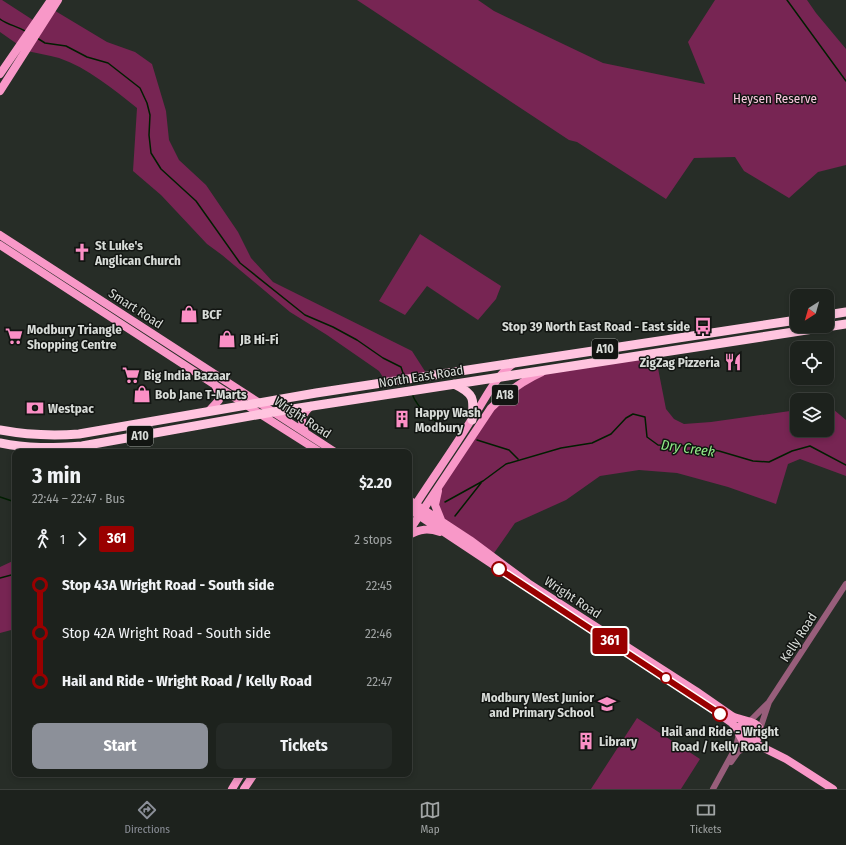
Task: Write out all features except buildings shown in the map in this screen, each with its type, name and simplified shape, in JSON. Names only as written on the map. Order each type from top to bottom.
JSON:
[{"type":"highway","points":[[834,314],[845,313]]},
{"type":"highway","name":"North East Road","points":[[0,430],[21,434],[49,436],[100,431],[258,402],[790,321]]},
{"type":"highway","name":"North East Road","points":[[0,443],[31,447],[82,446],[273,412],[846,324]]},
{"type":"highway","points":[[727,343],[736,329],[744,335],[754,338]]},
{"type":"highway","points":[[454,384],[471,395],[473,405],[472,420]]},
{"type":"highway","points":[[0,436],[18,441],[31,447]]},
{"type":"highway","points":[[49,436],[51,447]]},
{"type":"main road","points":[[0,91],[51,0]]},
{"type":"main road","points":[[0,74],[58,0]]},
{"type":"main road","name":"Smart Road","points":[[0,235],[258,402]]},
{"type":"main road","name":"Smart Road","points":[[0,245],[246,404]]},
{"type":"main road","name":"A18","points":[[412,507],[472,420],[498,377],[506,369],[516,363]]},
{"type":"main road","name":"A18","points":[[412,526],[491,408],[517,386],[548,369]]},
{"type":"main road","points":[[209,411],[219,400],[215,385]]},
{"type":"main road","name":"Wright Road","points":[[258,402],[330,449]]},
{"type":"main road","name":"Wright Road","points":[[246,404],[315,449]]},
{"type":"main road","points":[[305,432],[302,424],[302,417],[303,413],[311,406]]},
{"type":"main road","points":[[439,486],[435,505],[442,521]]},
{"type":"main road","name":"Wright Road","points":[[412,508],[442,521],[528,583],[696,691],[732,716],[749,722]]},
{"type":"main road","name":"Wright Road","points":[[421,512],[446,534],[706,704],[729,721],[739,733]]},
{"type":"main road","points":[[412,534],[420,530],[432,529],[446,534]]},
{"type":"main road","points":[[786,759],[779,751],[767,743],[756,724],[749,722],[741,725],[739,733],[743,741],[751,742],[786,759],[833,789]]},
{"type":"main road","points":[[751,742],[757,739],[760,731]]},
{"type":"main road","points":[[232,789],[239,777]]},
{"type":"main road","points":[[244,789],[252,777]]},
{"type":"street","name":"Kelly Road","points":[[749,722],[769,702],[846,584]]},
{"type":"street","name":"Kelly Road","points":[[760,731],[769,702]]},
{"type":"street","points":[[713,789],[736,747],[739,733]]},
{"type":"street","points":[[725,767],[738,752],[751,742]]},
{"type":"green space","points":[[0,0],[36,22],[20,46],[0,32]]},
{"type":"green space","name":"Heysen Reserve","points":[[357,0],[478,0],[494,11],[603,63],[705,84],[688,42],[715,0],[807,0],[846,49],[846,165],[818,172],[789,198],[744,171],[735,157],[694,158],[666,199],[577,142],[569,140]]},
{"type":"green space","points":[[52,9],[107,42],[135,52],[152,64],[166,111],[169,140],[179,160],[206,185],[238,232],[251,258],[273,282],[412,351],[428,376],[386,382],[379,371],[327,335],[290,312],[207,244],[161,195],[133,171],[137,108],[80,67],[59,58],[26,51]]},
{"type":"green space","points":[[420,234],[501,286],[496,299],[478,320],[427,286],[405,315],[379,301]]},
{"type":"green space","points":[[655,353],[666,409],[674,419],[684,424],[711,422],[790,411],[790,437],[834,437],[834,410],[846,420],[846,476],[800,459],[788,464],[776,504],[728,487],[677,473],[639,470],[600,476],[566,500],[515,523],[492,556],[439,517],[438,488],[498,404],[548,369]]},
{"type":"green space","points":[[12,561],[12,630],[0,633],[0,567]]},
{"type":"green space","points":[[637,718],[700,759],[681,789],[591,789]]},
{"type":"waterway","points":[[787,0],[846,81]]},
{"type":"waterway","points":[[0,19],[25,31]]},
{"type":"waterway","points":[[37,38],[45,43],[66,46],[87,57],[108,63],[140,88],[147,103],[150,115],[149,135],[151,153],[161,169],[196,201],[240,263],[305,315],[333,327],[357,340],[383,358],[401,367],[404,376]]},
{"type":"waterway","points":[[412,394],[418,405],[427,414],[449,429]]},
{"type":"waterway","name":"Dry Creek","points":[[445,502],[483,481],[506,464],[561,448],[592,443],[611,434],[626,418],[633,414],[645,417],[647,437],[658,445],[690,446],[719,451],[753,461],[769,462],[792,451],[810,446],[846,465]]},
{"type":"waterway","points":[[477,440],[509,450],[518,459]]},
{"type":"waterway","points":[[455,516],[481,483]]},
{"type":"waterway","points":[[0,497],[12,501]]},
{"type":"waterway","name":"Dry Creek","points":[[0,578],[12,575]]},
{"type":"bus line","name":"361","points":[[499,569],[695,696],[720,714]]},
{"type":"place","name":"St Luke's Anglican Church","points":[[82,252]]},
{"type":"place","name":"BCF","points":[[189,314]]},
{"type":"place","name":"Stop 39 North East Road - East side","points":[[703,326]]},
{"type":"place","name":"Modbury Triangle Shopping Centre","points":[[14,336]]},
{"type":"place","name":"JB Hi-Fi","points":[[227,339]]},
{"type":"place","name":"ZigZag Pizzeria","points":[[733,362]]},
{"type":"place","name":"Big India Bazaar","points":[[131,375]]},
{"type":"place","name":"Bob Jane T-Marts","points":[[142,394]]},
{"type":"place","name":"Westpac","points":[[35,408]]},
{"type":"place","name":"Happy Wash Modbury","points":[[402,419]]},
{"type":"place","name":"Modbury West Junior and Primary School","points":[[607,704]]},
{"type":"place","name":"Hail and Ride - Wright Road / Kelly Road","points":[[720,714]]},
{"type":"place","name":"Library","points":[[586,741]]}]
